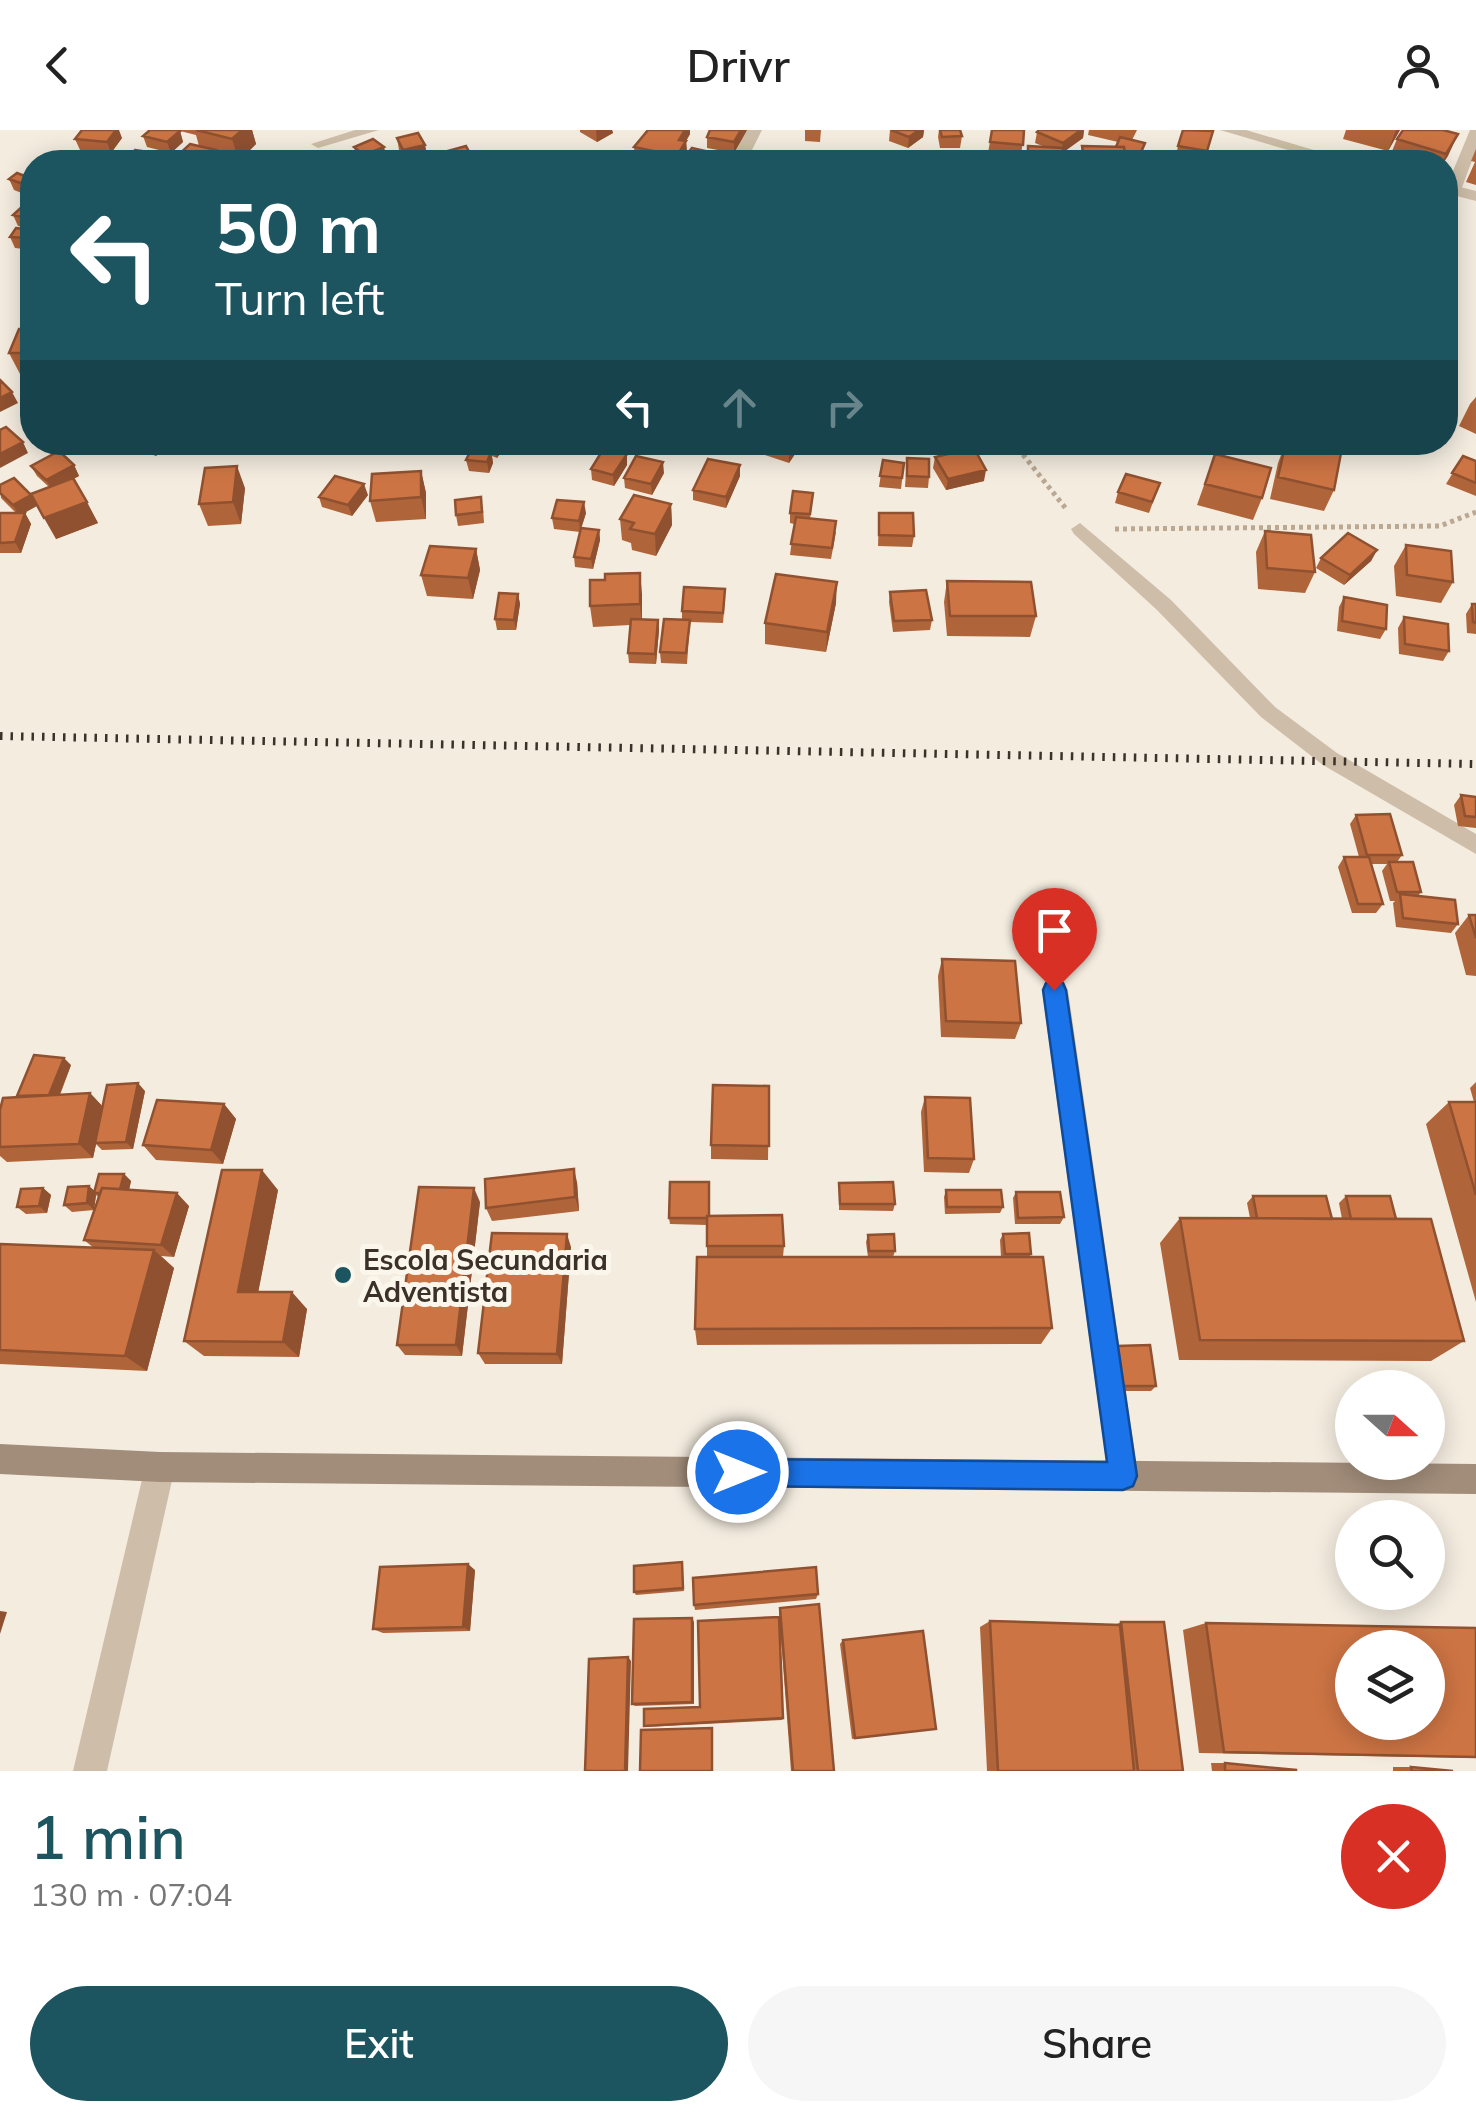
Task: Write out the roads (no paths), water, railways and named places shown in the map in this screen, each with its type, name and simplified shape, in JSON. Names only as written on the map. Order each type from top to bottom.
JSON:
[{"type":"main road","points":[[0,1459],[160,1467],[1476,1479]]},
{"type":"street","points":[[1228,130],[1302,150]]},
{"type":"street","points":[[1054,990],[1123,1476]]},
{"type":"street","points":[[90,1771],[160,1467]]},
{"type":"lane","points":[[318,144],[372,130]]},
{"type":"lane","points":[[1458,170],[1476,132]]},
{"type":"lane","points":[[1080,529],[1164,605],[1268,712],[1330,759],[1476,845]]},
{"type":"railway","points":[[0,736],[1476,764]]},
{"type":"place","name":"Escola Secundaria Adventista","points":[[343,1275]]}]
